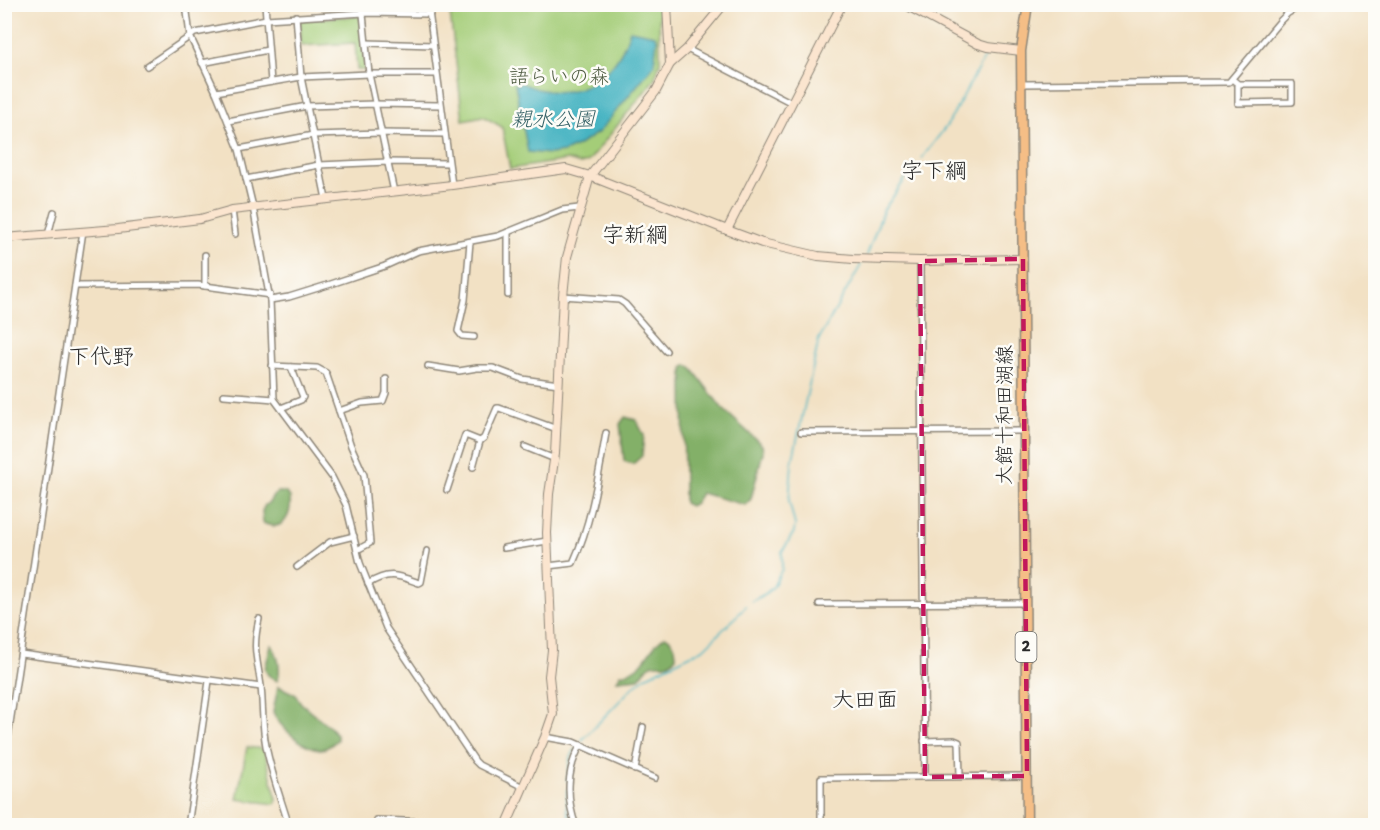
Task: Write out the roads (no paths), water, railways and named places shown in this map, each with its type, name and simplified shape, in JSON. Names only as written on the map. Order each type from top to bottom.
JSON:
[{"type":"main road","name":"大館十和田湖線","points":[[1027,825],[1021,51],[1028,4]]},
{"type":"street","points":[[265,4],[271,82]]},
{"type":"street","points":[[362,4],[369,74],[394,192]]},
{"type":"street","points":[[428,4],[452,185]]},
{"type":"street","points":[[667,4],[670,64]]},
{"type":"street","points":[[506,825],[553,714],[549,676],[552,650],[547,566],[549,494],[555,459],[567,257],[579,208],[590,176],[657,92],[670,64],[687,49],[724,4]]},
{"type":"street","points":[[727,230],[842,4]]},
{"type":"street","points":[[904,4],[978,44],[1021,51]]},
{"type":"street","points":[[1022,84],[1224,83],[1232,79],[1288,13],[1304,4]]},
{"type":"street","points":[[188,5],[190,36],[239,149],[253,207],[270,297],[273,399],[332,477],[346,505],[368,584],[386,628],[475,761],[523,787]]},
{"type":"street","points":[[147,66],[195,33],[266,19],[364,13],[430,14]]},
{"type":"street","points":[[296,16],[301,77],[326,199]]},
{"type":"street","points":[[367,43],[433,45]]},
{"type":"street","points":[[687,49],[792,103]]},
{"type":"street","points":[[202,63],[268,50]]},
{"type":"street","points":[[216,92],[301,77],[436,74]]},
{"type":"street","points":[[1232,79],[1238,84],[1292,84],[1292,102],[1238,103],[1238,84]]},
{"type":"street","points":[[228,122],[307,106],[440,105]]},
{"type":"street","points":[[239,149],[313,135],[445,134]]},
{"type":"street","points":[[246,179],[319,165],[388,162],[448,163]]},
{"type":"street","points":[[4,238],[118,229],[200,219],[253,207],[452,185],[566,169],[590,176],[762,243],[818,256],[853,260],[920,261],[1023,259]]},
{"type":"street","points":[[75,286],[146,284],[205,286],[270,297],[289,297],[385,266],[418,251],[470,242],[508,232],[562,210],[579,208]]},
{"type":"street","points":[[232,210],[235,234]]},
{"type":"street","points":[[48,235],[54,212]]},
{"type":"street","points":[[4,764],[83,231]]},
{"type":"street","points":[[508,232],[508,295]]},
{"type":"street","points":[[470,242],[465,300],[458,331],[462,336],[474,337]]},
{"type":"street","points":[[205,255],[205,286]]},
{"type":"street","points":[[920,261],[925,777]]},
{"type":"street","points":[[563,296],[619,300],[666,351]]},
{"type":"street","points":[[272,366],[317,368],[326,373],[351,446],[364,475],[367,491],[370,543],[357,550]]},
{"type":"street","points":[[428,366],[459,371],[493,368],[522,379],[559,384]]},
{"type":"street","points":[[281,408],[303,397],[291,367]]},
{"type":"street","points":[[339,411],[362,403],[383,401],[386,393],[386,379]]},
{"type":"street","points":[[224,395],[273,399]]},
{"type":"street","points":[[473,467],[480,441],[484,438],[496,408],[557,429]]},
{"type":"street","points":[[801,432],[1023,431]]},
{"type":"street","points":[[547,566],[573,563],[594,504],[606,433]]},
{"type":"street","points":[[447,490],[465,435],[480,441]]},
{"type":"street","points":[[525,447],[555,459]]},
{"type":"street","points":[[297,567],[330,542],[354,536]]},
{"type":"street","points":[[504,548],[548,541]]},
{"type":"street","points":[[368,584],[387,575],[402,576],[421,582],[427,551]]},
{"type":"street","points":[[819,604],[1026,603]]},
{"type":"street","points":[[259,618],[255,638],[255,658],[261,687],[261,716],[266,747],[289,825]]},
{"type":"street","points":[[21,654],[261,687]]},
{"type":"street","points":[[189,825],[209,681]]},
{"type":"street","points":[[635,770],[643,727]]},
{"type":"street","points":[[545,737],[581,745],[655,778]]},
{"type":"street","points":[[924,741],[954,740],[959,742],[960,776]]},
{"type":"street","points":[[576,825],[570,802],[569,785],[573,759],[581,745]]},
{"type":"street","points":[[821,825],[821,778],[1027,776]]},
{"type":"street","points":[[377,820],[432,822],[442,825]]},
{"type":"water","name":"親水公園","points":[[630,30],[655,35],[657,39],[654,65],[599,132],[564,152],[550,154],[528,152],[515,84],[520,83],[558,92],[586,86],[609,69],[618,58]]},
{"type":"waterway","points":[[922,158],[948,124],[986,54]]},
{"type":"waterway","points":[[867,255],[883,211],[915,165]]},
{"type":"waterway","points":[[752,601],[773,587],[782,569],[782,552],[794,532],[795,525],[789,501],[792,463],[819,339],[861,265]]},
{"type":"waterway","points":[[582,740],[645,677],[703,649],[746,606]]},
{"type":"waterway","points":[[567,781],[570,759],[576,748]]},
{"type":"waterway","points":[[567,789],[567,809],[572,826]]},
{"type":"district","name":"字下綱","points":[[934,174]]},
{"type":"district","name":"字新綱","points":[[635,238]]},
{"type":"district","name":"下代野","points":[[101,360]]},
{"type":"district","name":"大田面","points":[[865,703]]},
{"type":"park label","name":"語らいの森","points":[[559,79]]}]
